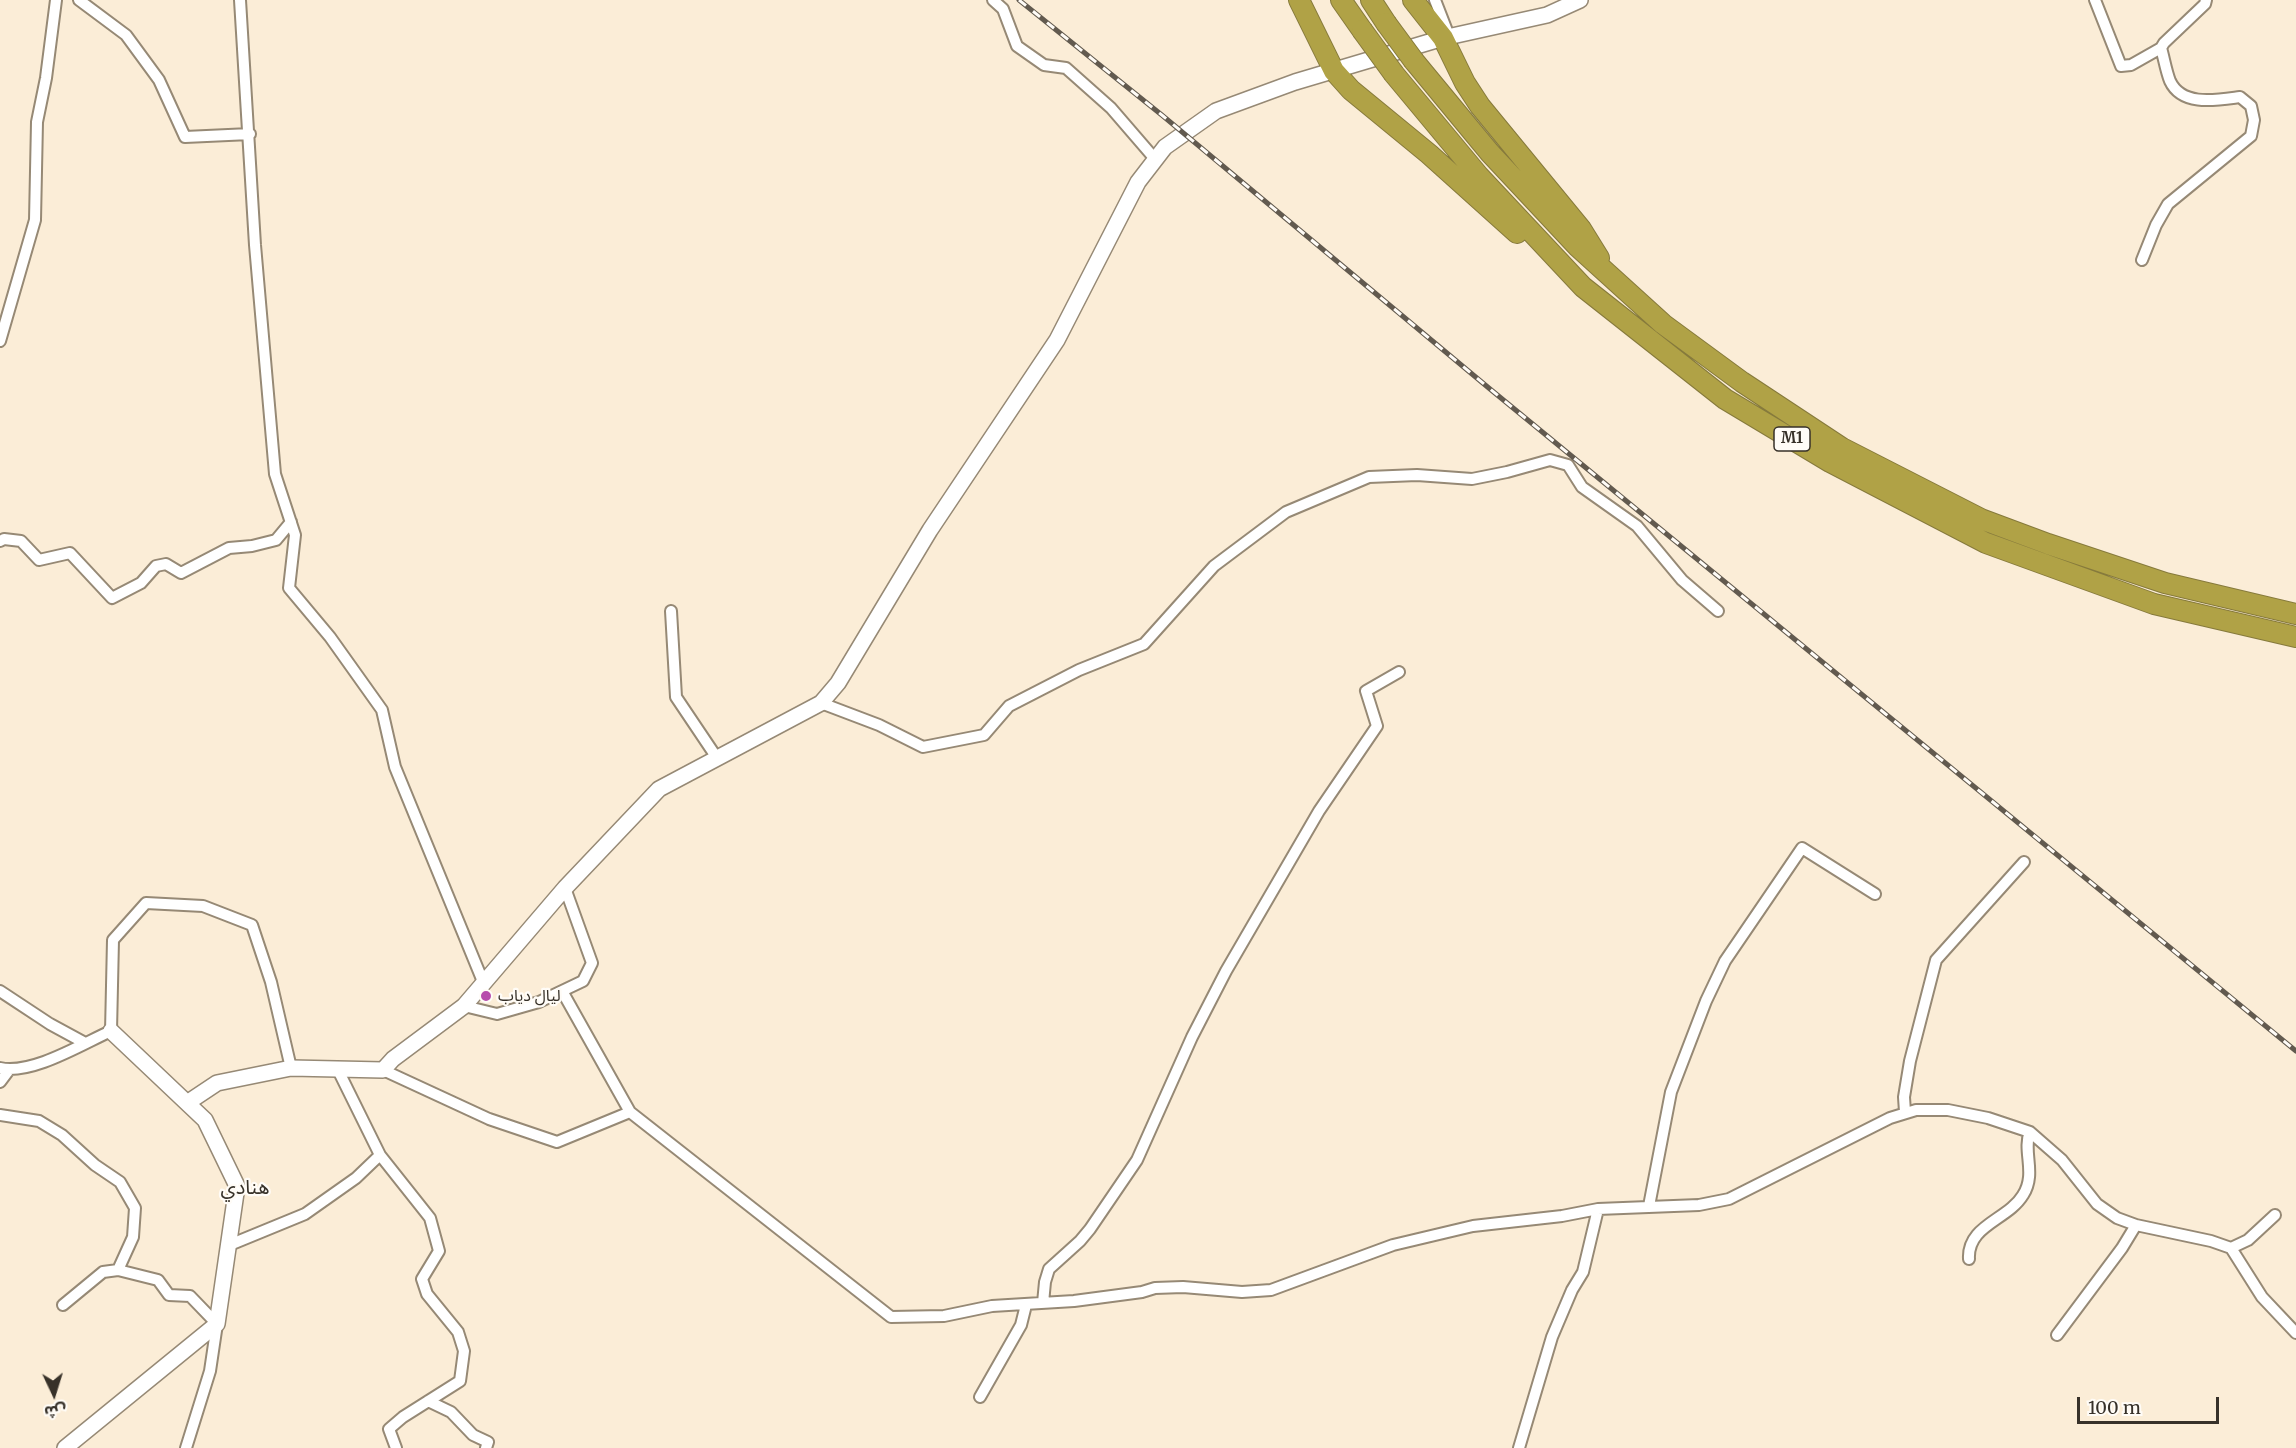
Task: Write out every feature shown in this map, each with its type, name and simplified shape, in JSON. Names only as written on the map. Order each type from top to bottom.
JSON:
[{"type":"highway","points":[[1299,0],[1334,71],[1351,90],[1429,154],[1529,244],[1583,287]]},
{"type":"highway","name":"M1","points":[[1341,0],[1394,74],[1478,175],[1583,287],[1725,399],[1830,462],[1986,543],[2154,604],[2296,637]]},
{"type":"highway","name":"M1","points":[[1371,0],[1414,61],[1490,153],[1577,246],[1663,324],[1742,382],[1842,448],[1981,519],[2165,583],[2296,614]]},
{"type":"highway","points":[[1413,0],[1446,37],[1472,95],[1588,239],[1605,271]]},
{"type":"street","points":[[0,341],[35,219],[37,122],[46,78],[56,0]]},
{"type":"street","points":[[80,0],[126,35],[159,80],[185,137],[250,134]]},
{"type":"street","points":[[240,0],[255,245],[275,474],[295,535],[289,588],[330,637],[382,710],[395,767],[484,984]]},
{"type":"street","points":[[993,0],[1004,9],[1017,46],[1044,65],[1066,68],[1111,108],[1155,159]]},
{"type":"street","points":[[1434,0],[1446,37]]},
{"type":"street","points":[[383,1070],[393,1059],[464,1005],[565,888],[659,789],[821,703],[838,683],[930,530],[1058,340],[1138,182],[1165,147],[1216,111],[1295,82],[1446,37],[1547,15],[1580,0]]},
{"type":"street","points":[[2095,0],[2121,66],[2137,62],[2162,48],[2164,43],[2205,4],[2206,0]]},
{"type":"street","points":[[2142,260],[2156,225],[2168,204],[2251,136],[2254,120],[2251,105],[2240,97],[2214,100],[2188,99],[2171,83],[2162,48]]},
{"type":"street","points":[[821,703],[879,725],[923,747],[984,735],[1009,706],[1079,670],[1144,644],[1214,566],[1286,512],[1369,477],[1417,475],[1472,479],[1550,460],[1568,465],[1582,487],[1637,526],[1682,580],[1718,611]]},
{"type":"street","points":[[0,541],[4,539],[21,541],[39,560],[70,553],[112,598],[141,583],[156,566],[166,564],[181,573],[229,548],[252,546],[276,540],[291,522]]},
{"type":"street","points":[[671,611],[676,697],[717,759]]},
{"type":"street","points":[[1043,1303],[1049,1269],[1090,1229],[1137,1160],[1192,1037],[1226,971],[1319,811],[1377,726],[1366,691],[1399,672]]},
{"type":"street","points":[[1649,1206],[1671,1092],[1706,1001],[1725,961],[1802,848],[1875,894]]},
{"type":"street","points":[[1905,1112],[1904,1097],[1910,1061],[1936,960],[2024,862]]},
{"type":"street","points":[[464,1005],[497,1014],[539,1002],[583,981],[592,963],[565,888]]},
{"type":"street","points":[[186,1448],[210,1371],[237,1185],[205,1120],[111,1030],[113,940],[147,903],[203,906],[252,925],[271,982],[291,1068]]},
{"type":"street","points":[[0,991],[50,1024],[85,1042]]},
{"type":"street","points":[[562,991],[630,1112],[891,1317],[932,1317],[975,1309],[1142,1292],[1155,1288],[1184,1287],[1242,1292],[1271,1290],[1393,1245],[1473,1226],[1562,1216],[1598,1209],[1700,1205],[1729,1199],[1853,1135],[1905,1112],[1925,1109],[1948,1110],[1988,1118],[2030,1131],[2062,1160],[2097,1204],[2117,1218],[2136,1226],[2211,1241],[2231,1248],[2262,1298],[2296,1333]]},
{"type":"street","points":[[0,1082],[5,1069],[58,1058],[111,1030]]},
{"type":"street","points":[[187,1103],[217,1083],[291,1068],[383,1070],[489,1119],[557,1142],[630,1112]]},
{"type":"street","points":[[338,1070],[380,1155],[430,1218],[439,1251],[422,1279],[427,1294],[458,1332],[464,1352],[460,1381],[403,1417],[389,1429],[396,1448]]},
{"type":"street","points":[[0,1115],[39,1121],[62,1135],[95,1165],[120,1182],[135,1208],[133,1237],[118,1270]]},
{"type":"street","points":[[1969,1259],[1968,1248],[1976,1235],[2017,1202],[2027,1189],[2031,1168],[2028,1142],[2030,1131]]},
{"type":"street","points":[[227,1246],[305,1214],[356,1178],[380,1155]]},
{"type":"street","points":[[1519,1448],[1552,1337],[1572,1290],[1583,1272],[1598,1209]]},
{"type":"street","points":[[2231,1248],[2248,1240],[2275,1215]]},
{"type":"street","points":[[2057,1335],[2136,1226]]},
{"type":"street","points":[[63,1305],[103,1272],[118,1270],[158,1280],[169,1295],[190,1296],[217,1324]]},
{"type":"street","points":[[980,1397],[1021,1325],[1026,1305]]},
{"type":"street","points":[[65,1448],[217,1324]]},
{"type":"street","points":[[428,1401],[451,1412],[473,1434],[488,1442],[486,1448]]},
{"type":"railway","points":[[1019,0],[1163,116],[1490,389],[2296,1051]]},
{"type":"place","name":"ليال دياب","points":[[486,996]]},
{"type":"district","name":"هنادي","points":[[245,1188]]}]
